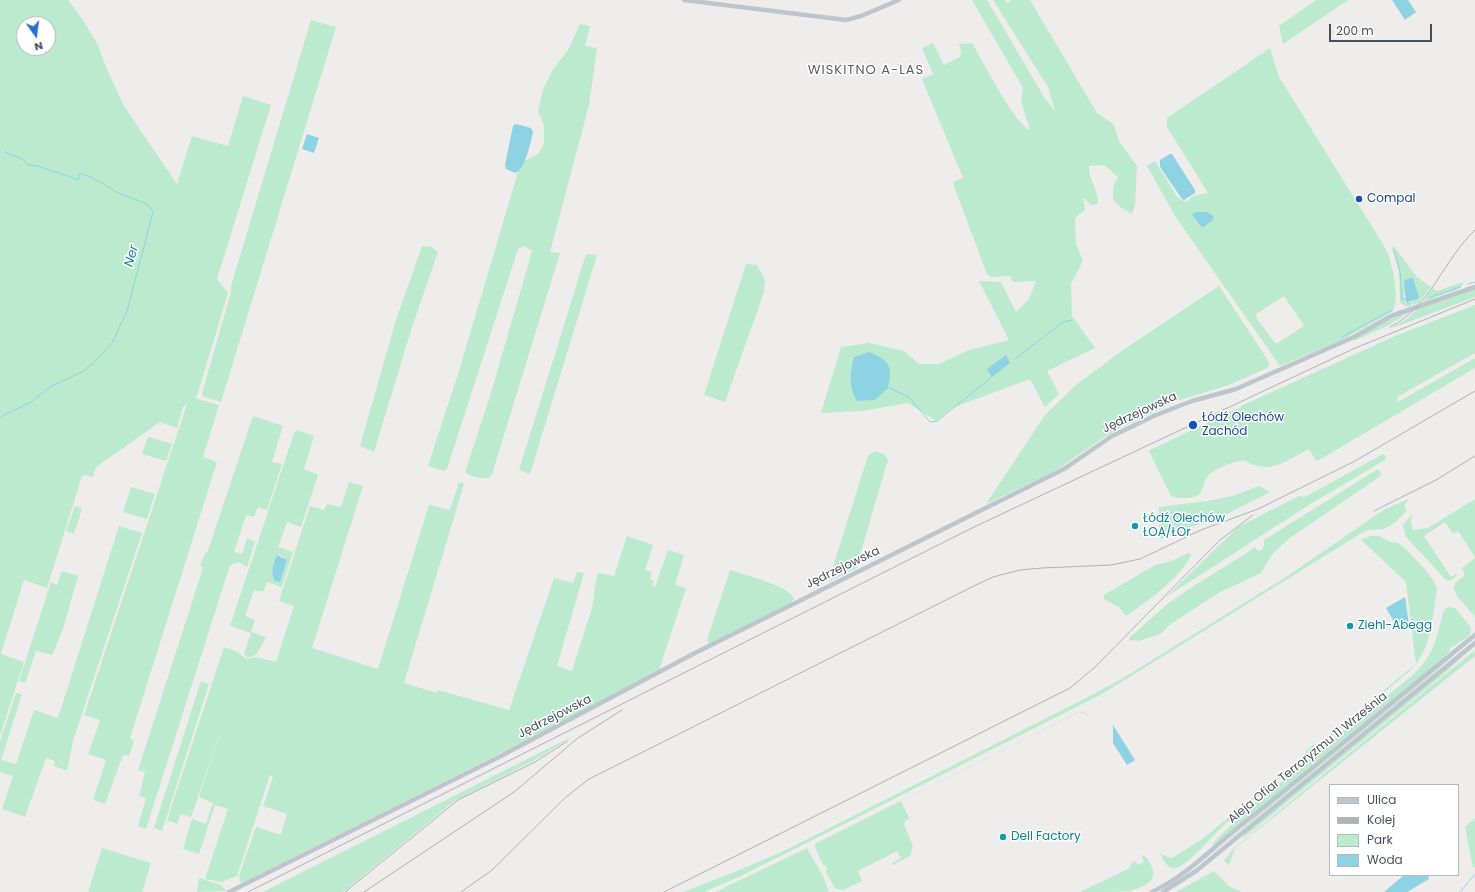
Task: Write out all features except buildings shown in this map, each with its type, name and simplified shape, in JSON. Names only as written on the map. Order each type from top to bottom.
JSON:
[{"type":"street","points":[[684,0],[846,20],[861,16],[899,0]]},
{"type":"street","name":"Jędrzejowska","points":[[229,892],[499,757],[695,653],[1064,468],[1112,436],[1133,425],[1182,404],[1236,389],[1354,337],[1391,316],[1475,287]]},
{"type":"street","name":"Aleja Ofiar Terroryzmu 11 Września","points":[[1152,892],[1173,881],[1193,867],[1233,832],[1475,635]]},
{"type":"street","name":"Aleja Ofiar Terroryzmu 11 Września","points":[[1162,892],[1196,871],[1475,643]]},
{"type":"green space","points":[[0,0],[68,0],[83,20],[98,45],[106,67],[124,106],[177,184],[192,136],[228,146],[243,96],[271,105],[217,279],[228,293],[197,396],[195,398],[219,405],[203,457],[217,462],[130,738],[134,741],[129,756],[123,755],[105,804],[93,800],[106,760],[88,754],[100,720],[84,715],[187,404],[183,407],[177,428],[160,422],[96,467],[93,477],[85,475],[82,476],[47,588],[24,580],[1,654],[24,662],[0,736]]},
{"type":"green space","points":[[972,0],[987,0],[1044,97],[1055,111],[1048,87],[993,0],[1005,0],[1007,3],[1012,0],[1030,0],[1097,113],[1114,125],[1119,141],[1137,166],[1135,205],[1132,214],[1120,207],[1113,199],[1113,187],[1118,177],[1104,165],[1089,166],[1090,176],[1097,194],[1098,204],[1091,205],[1083,197],[1085,210],[1075,218],[1076,244],[1083,261],[1071,284],[1072,316],[1095,348],[1047,371],[1059,394],[1045,407],[1030,379],[952,408],[936,421],[908,403],[862,411],[821,413],[841,347],[869,343],[904,351],[919,364],[939,364],[969,350],[1009,340],[979,281],[1001,282],[1016,312],[1029,299],[1036,281],[1013,282],[1010,276],[991,277],[987,274],[953,182],[963,178],[922,79],[933,74],[922,48],[933,43],[944,65],[960,57],[961,51],[959,44],[972,43],[999,91],[1016,117],[1030,130],[1021,101],[1023,88]]},
{"type":"green space","points":[[1316,0],[1348,0],[1283,44],[1279,26]]},
{"type":"green space","points":[[311,20],[336,27],[221,402],[202,396],[202,393],[231,292],[231,286]]},
{"type":"green space","points":[[580,24],[590,26],[585,46],[597,48],[589,105],[550,252],[560,253],[492,474],[489,478],[479,478],[473,477],[465,472],[491,393],[532,251],[524,246],[518,249],[447,469],[444,471],[428,466],[459,371],[518,172],[524,161],[538,154],[544,144],[544,125],[538,112],[543,90],[552,71],[568,50]]},
{"type":"green space","points":[[1270,48],[1279,77],[1386,249],[1391,263],[1396,291],[1395,307],[1392,312],[1342,340],[1280,366],[1175,216],[1147,166],[1155,161],[1178,198],[1186,202],[1193,196],[1208,193],[1167,127],[1167,118]],"holes":[[[1284,296],[1304,326],[1276,344],[1257,319],[1256,314]]]},
{"type":"green space","points":[[1396,242],[1394,246],[1416,276],[1431,287],[1419,303],[1413,305],[1411,303],[1411,306],[1408,307],[1400,303],[1399,271],[1392,249]],"holes":[[[1413,278],[1419,298],[1406,302],[1404,296]]]},
{"type":"green space","points":[[422,246],[431,247],[438,252],[412,327],[374,452],[360,446],[395,323]]},
{"type":"green space","points":[[586,254],[597,255],[530,474],[519,470]]},
{"type":"green space","points":[[746,264],[757,265],[765,280],[764,292],[725,402],[704,395]]},
{"type":"green space","points":[[1463,282],[1461,288],[1423,302],[1433,288],[1437,291]]},
{"type":"green space","points":[[1219,286],[1269,362],[1269,366],[1229,385],[1177,401],[1122,427],[1106,436],[1055,471],[986,504],[1045,415],[1076,385],[1123,350]]},
{"type":"green space","points":[[1475,289],[1475,297],[1390,329],[1408,318],[1417,309]]},
{"type":"green space","points":[[1475,305],[1475,353],[1397,397],[1398,402],[1475,358],[1475,368],[1319,460],[1316,461],[1309,449],[1285,462],[1270,467],[1253,465],[1244,460],[1239,461],[1224,466],[1210,474],[1207,477],[1199,495],[1191,498],[1178,498],[1171,496],[1149,451],[1150,450],[1241,406],[1395,336]]},
{"type":"green space","points":[[1412,311],[1387,326],[1354,341],[1354,339],[1385,321]]},
{"type":"green space","points":[[253,416],[283,426],[272,462],[282,464],[267,510],[258,507],[254,517],[246,515],[234,552],[242,554],[247,538],[255,542],[247,567],[239,562],[230,565],[146,829],[138,826],[146,798],[139,796],[145,772],[138,770],[203,568],[200,566],[205,553],[207,553]]},
{"type":"green space","points":[[297,430],[314,436],[304,469],[318,475],[301,527],[287,522],[278,547],[293,552],[282,587],[267,582],[263,592],[254,590],[245,616],[255,620],[251,632],[266,637],[257,654],[248,658],[244,654],[251,633],[230,626],[294,433]],"holes":[[[277,555],[284,557],[286,562],[279,582],[274,579],[274,561]]]},
{"type":"green space","points":[[148,437],[172,444],[166,461],[142,454]]},
{"type":"green space","points":[[875,451],[884,454],[888,460],[857,565],[859,567],[830,581],[829,579],[868,456]]},
{"type":"green space","points":[[1383,454],[1386,456],[1385,460],[1312,503],[1166,597],[1238,527],[1293,499],[1300,496],[1305,497]]},
{"type":"green space","points":[[1378,469],[1381,473],[1379,477],[1290,538],[1273,553],[1261,573],[1220,592],[1172,623],[1160,634],[1139,641],[1129,640],[1130,637],[1175,599],[1255,547],[1258,551],[1263,549],[1264,540]]},
{"type":"green space","points":[[349,482],[363,486],[312,648],[378,669],[429,505],[450,510],[459,482],[464,484],[404,683],[437,693],[438,690],[509,710],[554,578],[573,583],[577,572],[584,573],[557,666],[572,671],[592,608],[597,575],[599,573],[614,576],[627,536],[653,545],[645,570],[652,572],[650,579],[654,581],[652,586],[655,587],[668,550],[684,555],[675,585],[686,588],[659,670],[535,736],[242,883],[239,876],[256,827],[281,835],[287,814],[263,806],[273,777],[270,775],[237,876],[221,882],[205,879],[228,809],[215,805],[199,854],[183,849],[192,819],[206,824],[213,803],[199,797],[224,721],[191,817],[181,814],[177,824],[167,820],[224,647],[238,652],[246,659],[256,657],[276,662],[294,606],[279,601],[310,506],[324,510],[327,504],[341,507]]},
{"type":"green space","points":[[1259,486],[1270,492],[1225,515],[1170,534],[1162,539],[1159,537],[1159,507],[1207,501],[1232,496]]},
{"type":"green space","points":[[131,487],[155,494],[147,519],[123,512]]},
{"type":"green space","points":[[1409,499],[1404,505],[1407,510],[1397,521],[1384,529],[1368,530],[1360,534],[1102,694],[739,877],[704,892],[683,892],[786,850],[1125,677],[1286,577],[1385,509]]},
{"type":"green space","points":[[1475,499],[1475,557],[1458,531],[1453,534],[1445,522],[1424,536],[1451,577],[1457,573],[1455,578],[1447,581],[1406,537],[1403,525],[1412,514],[1411,523],[1413,530],[1428,528]]},
{"type":"green space","points":[[75,506],[82,509],[74,534],[66,531]]},
{"type":"green space","points":[[119,526],[142,533],[73,741],[67,771],[54,766],[55,761],[46,758],[25,817],[2,809],[13,776],[0,772],[0,741],[16,693],[22,694],[1,760],[16,764],[34,710],[58,718]]},
{"type":"green space","points":[[1371,536],[1380,537],[1400,544],[1422,566],[1436,585],[1437,590],[1430,632],[1423,652],[1416,664],[1406,582],[1361,540]]},
{"type":"green space","points":[[1191,553],[1188,560],[1174,578],[1164,588],[1126,616],[1119,607],[1104,599],[1104,595],[1155,565],[1172,561]]},
{"type":"green space","points":[[1475,558],[1475,617],[1457,596],[1454,588],[1455,583],[1465,575],[1462,568]]},
{"type":"green space","points":[[730,570],[784,589],[794,599],[791,603],[709,644],[707,640]]},
{"type":"green space","points":[[62,571],[78,576],[63,629],[52,655],[36,651],[25,683],[19,681],[51,582],[57,585]]},
{"type":"green space","points":[[1448,607],[1455,608],[1470,626],[1471,631],[1469,636],[1449,649],[1450,651],[1443,658],[1214,845],[1212,844],[1240,816],[1414,674],[1427,659],[1437,636],[1444,610]]},
{"type":"green space","points":[[1473,639],[1429,677],[1217,850],[1257,815]]},
{"type":"green space","points":[[1475,645],[1443,675],[1242,839],[1246,832]]},
{"type":"green space","points":[[1475,650],[1475,656],[1235,848],[1229,865],[1224,861],[1234,848]]},
{"type":"green space","points":[[1415,665],[1411,670],[1329,738],[1324,739]]},
{"type":"green space","points":[[201,681],[209,684],[162,831],[154,828]]},
{"type":"green space","points":[[1078,712],[1079,712],[901,801],[909,818],[915,816],[906,820],[904,824],[913,847],[910,856],[893,865],[892,863],[901,858],[897,851],[858,871],[862,881],[843,890],[835,888],[826,872],[826,866],[823,865],[815,844]]},
{"type":"green space","points":[[577,734],[535,760],[453,802],[343,892],[263,892]]},
{"type":"green space","points":[[1314,744],[1313,752],[1234,816],[1188,860],[1174,868],[1171,868],[1166,864],[1159,850],[1162,855],[1172,858],[1201,840],[1305,755],[1306,751]]},
{"type":"green space","points":[[1475,818],[1475,867],[1473,868],[1465,827]]},
{"type":"green space","points":[[102,848],[151,863],[142,892],[88,892]]},
{"type":"green space","points":[[807,848],[823,876],[829,892],[715,892]]},
{"type":"green space","points":[[1141,855],[1147,859],[1153,869],[1150,882],[1130,891],[1080,892],[1130,868],[1131,863],[1135,861],[1138,865],[1144,862]]},
{"type":"green space","points":[[1214,871],[1230,887],[1242,892],[1176,892]]},
{"type":"green space","points":[[199,878],[221,885],[226,891],[197,892]]},
{"type":"water","points":[[1392,0],[1408,0],[1416,12],[1405,20]]},
{"type":"water","points":[[516,124],[531,128],[533,132],[525,161],[519,171],[515,173],[506,169],[505,165],[513,126]]},
{"type":"water","points":[[307,134],[319,138],[314,153],[302,149]]},
{"type":"water","points":[[1172,154],[1195,190],[1195,193],[1184,200],[1160,167],[1160,160]]},
{"type":"water","points":[[1197,212],[1207,212],[1213,216],[1213,220],[1202,228],[1192,214]]},
{"type":"water","points":[[1413,278],[1419,297],[1418,299],[1406,302],[1404,280]]},
{"type":"water","points":[[869,352],[886,361],[890,369],[888,388],[875,400],[857,401],[851,385],[854,357]]},
{"type":"water","points":[[1006,355],[1010,363],[992,377],[987,369]]},
{"type":"water","points":[[277,555],[287,560],[280,582],[275,581],[272,571]]},
{"type":"water","points":[[1405,597],[1409,625],[1399,630],[1386,608]]},
{"type":"water","points":[[1113,725],[1135,760],[1127,765],[1113,743]]},
{"type":"water","points":[[1403,876],[1428,876],[1429,879],[1407,892],[1384,892]]},
{"type":"waterway","name":"Ner","points":[[5,152],[22,159],[29,165],[38,166],[67,176]]},
{"type":"waterway","name":"Ner","points":[[69,176],[78,180],[80,173],[93,178]]},
{"type":"waterway","name":"Ner","points":[[95,179],[118,193],[147,204],[153,212],[127,311],[112,343],[95,361]]},
{"type":"waterway","points":[[1394,251],[1400,271],[1402,300],[1405,299]]},
{"type":"waterway","points":[[1468,284],[1475,282]]},
{"type":"waterway","points":[[1428,298],[1460,287]]},
{"type":"waterway","points":[[1342,337],[1392,310]]},
{"type":"waterway","points":[[1015,359],[1063,322],[1072,320]]},
{"type":"waterway","name":"Ner","points":[[0,417],[31,402],[50,387],[84,371],[93,363]]},
{"type":"waterway","points":[[889,388],[909,397],[930,422],[937,421],[992,377]]},
{"type":"waterway","points":[[1460,892],[1475,874]]},
{"type":"railway","points":[[1390,327],[1416,308],[1454,255],[1475,230]]},
{"type":"railway","points":[[248,892],[974,527],[1353,349],[1475,299]]},
{"type":"railway","points":[[461,892],[492,870],[566,797],[589,779],[974,586],[993,577],[1020,570],[1111,565],[1140,559],[1201,530],[1258,509],[1355,461],[1475,391]]},
{"type":"railway","points":[[1374,511],[1436,480],[1475,456]]},
{"type":"railway","points":[[664,892],[1070,688],[1095,667],[1220,540],[1253,515]]},
{"type":"railway","points":[[364,892],[514,792],[578,738],[622,710]]},
{"type":"railway","points":[[345,892],[458,800],[535,762],[568,741]]},
{"type":"place","name":"Compal","points":[[1359,199]]},
{"type":"place","name":"Łódź Olechów Zachód","points":[[1193,425]]},
{"type":"place","name":"Łódź Olechów ŁOA/ŁOr","points":[[1135,526]]},
{"type":"place","name":"Ziehl-Abegg","points":[[1350,626]]},
{"type":"place","name":"Dell Factory","points":[[1003,837]]},
{"type":"district","name":"WISKITNO A-LAS","points":[[866,71]]}]
